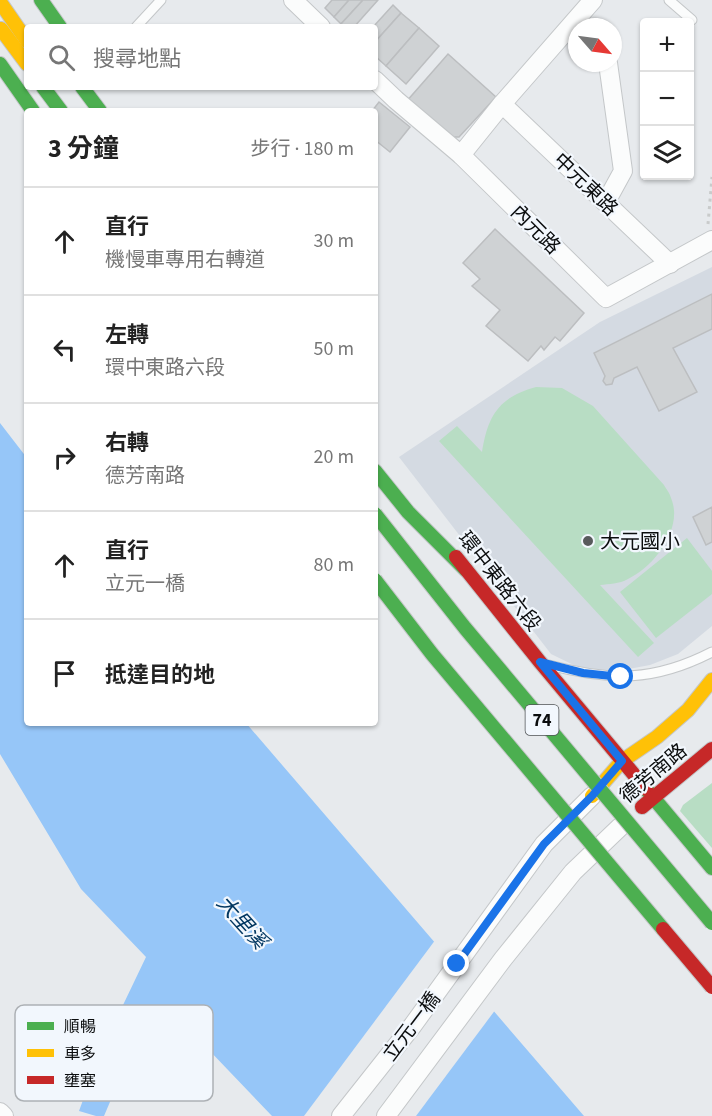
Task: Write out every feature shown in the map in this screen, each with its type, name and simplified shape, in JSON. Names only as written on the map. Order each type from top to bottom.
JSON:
[{"type":"main road","points":[[41,0],[58,24]]},
{"type":"main road","points":[[0,2],[24,38]]},
{"type":"main road","points":[[0,27],[24,60]]},
{"type":"main road","points":[[0,64],[31,108]]},
{"type":"main road","points":[[45,90],[59,108]]},
{"type":"main road","points":[[61,90],[73,108]]},
{"type":"main road","points":[[84,90],[98,108]]},
{"type":"main road","name":"環中東路六段","points":[[378,458],[540,662],[712,868]]},
{"type":"main road","points":[[378,475],[408,512],[466,570]]},
{"type":"main road","name":"74","points":[[378,518],[465,628],[712,923]]},
{"type":"main road","points":[[378,528],[592,796],[712,937]]},
{"type":"main road","name":"74","points":[[378,584],[432,654],[712,987]]},
{"type":"main road","name":"德芳南路","points":[[592,796],[622,761],[657,737],[688,710],[712,680]]},
{"type":"main road","name":"德芳南路","points":[[620,827],[712,748]]},
{"type":"street","points":[[293,0],[318,24]]},
{"type":"street","points":[[580,18],[592,0]]},
{"type":"street","points":[[461,155],[502,104],[568,34]]},
{"type":"street","points":[[606,202],[623,171],[609,72]]},
{"type":"street","name":"內元路","points":[[378,83],[461,155],[606,298],[709,242]]},
{"type":"street","name":"中元東路","points":[[502,104],[670,264]]},
{"type":"street","name":"立元一橋","points":[[341,1116],[413,1025],[544,844],[592,796]]},
{"type":"street","name":"立元一橋","points":[[386,1116],[503,959],[573,872],[620,827]]},
{"type":"street","points":[[0,1112],[4,1116]]},
{"type":"lane","points":[[139,24],[161,0]]},
{"type":"lane","points":[[669,0],[690,18]]},
{"type":"lane","points":[[540,662],[583,673],[621,677],[669,670],[712,652]]},
{"type":"path","points":[[709,242],[712,177]]},
{"type":"shaded area","name":"大元國小","points":[[712,267],[712,626],[678,654],[650,665],[618,671],[586,671],[551,654],[399,457],[600,322]]},
{"type":"green space","points":[[536,387],[562,388],[593,406],[664,485],[670,496],[674,510],[673,522],[670,534],[656,556],[648,566],[628,579],[618,583],[600,585],[654,643],[638,657],[439,441],[457,426],[482,452],[488,428],[497,409],[513,396]]},
{"type":"green space","points":[[687,538],[712,571],[712,594],[656,638],[620,592]]},
{"type":"green space","points":[[712,783],[712,848],[680,811],[683,805]]},
{"type":"water","name":"大里溪","points":[[0,423],[24,454],[24,726],[249,726],[584,1116],[272,1116],[213,1054],[213,1005],[123,1005],[146,957],[81,889],[0,754]]},
{"type":"water","points":[[83,1101],[110,1101],[104,1116],[79,1111]]},
{"type":"pier","points":[[436,939],[496,1009],[416,1116],[304,1116]]},
{"type":"building","points":[[332,0],[349,0],[334,17],[325,8]]},
{"type":"building","points":[[349,0],[363,0],[341,24],[334,17]]},
{"type":"building","points":[[363,0],[378,0],[357,24],[341,24]]},
{"type":"building","points":[[393,5],[401,13],[378,39],[378,24],[376,24]]},
{"type":"building","points":[[401,13],[419,28],[386,66],[378,59],[378,39]]},
{"type":"building","points":[[419,28],[439,46],[406,84],[386,66]]},
{"type":"building","points":[[448,54],[496,97],[459,137],[447,137],[406,102]]},
{"type":"building","points":[[379,102],[410,127],[390,152],[378,142],[378,108],[374,108]]},
{"type":"building","points":[[495,229],[584,313],[560,341],[555,337],[544,350],[541,346],[528,361],[486,326],[500,310],[472,286],[480,279],[463,263]]},
{"type":"building","points":[[712,294],[712,329],[673,348],[697,392],[659,411],[637,367],[614,378],[612,384],[606,385],[603,381],[605,376],[594,353]]},
{"type":"building","points":[[712,507],[712,542],[706,545],[693,517]]},
{"type":"traffic: fast","points":[[41,0],[58,24]]},
{"type":"traffic: fast","points":[[0,64],[31,108]]},
{"type":"traffic: fast","points":[[45,90],[59,108]]},
{"type":"traffic: fast","points":[[84,90],[98,108]]},
{"type":"traffic: fast","points":[[378,475],[408,512],[466,570]]},
{"type":"traffic: fast","points":[[378,518],[465,628],[712,923]]},
{"type":"traffic: fast","points":[[378,584],[432,654],[663,929]]},
{"type":"traffic: fast","points":[[646,789],[712,868]]},
{"type":"traffic: slow","points":[[0,2],[24,37]]},
{"type":"traffic: slow","points":[[1,29],[24,60]]},
{"type":"traffic: slow","points":[[592,796],[622,761],[657,737],[688,710],[712,680]]},
{"type":"traffic: jam","points":[[456,557],[646,789]]},
{"type":"traffic: jam","points":[[642,807],[712,749]]},
{"type":"traffic: jam","points":[[663,929],[712,987]]},
{"type":"place","name":"大元國小","points":[[588,541]]},
{"type":"route","points":[[457,964],[544,844],[592,796],[622,761],[540,662],[583,673],[621,677]]}]
